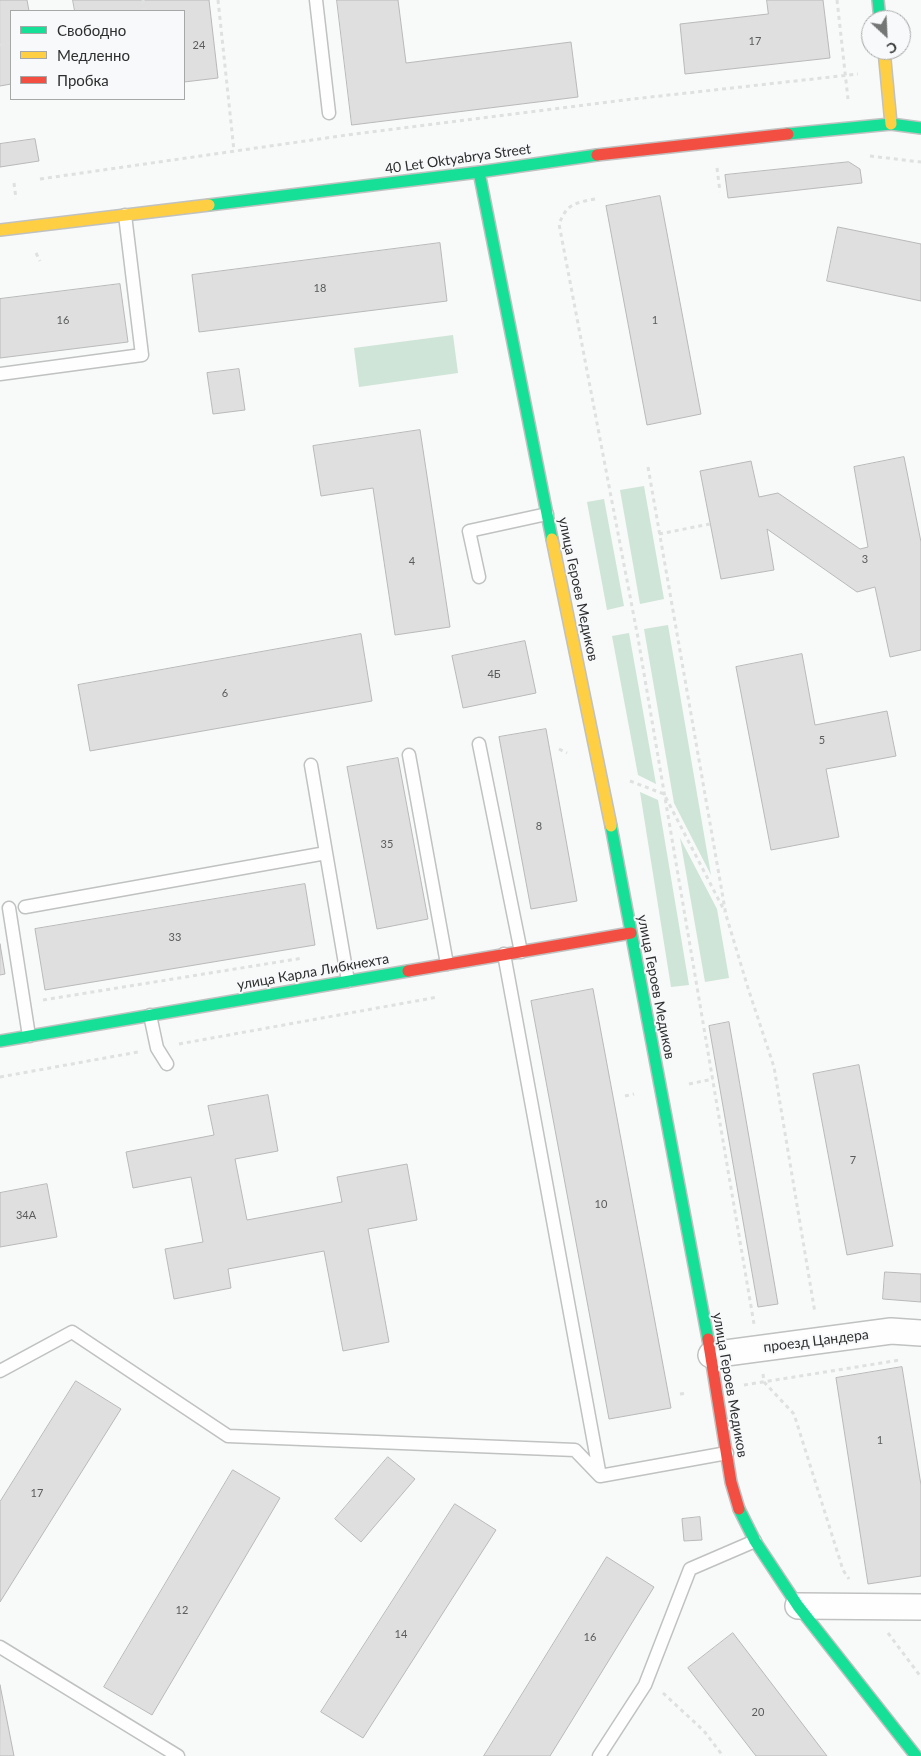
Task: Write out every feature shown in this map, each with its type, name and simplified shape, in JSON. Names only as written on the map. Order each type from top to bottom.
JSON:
[{"type":"street","points":[[885,60],[891,124]]},
{"type":"street","name":"40 Let Oktyabrya Street","points":[[0,230],[479,172],[628,150],[891,124],[921,128]]},
{"type":"street","name":"улица Героев Медиков","points":[[479,172],[600,768],[711,1355],[732,1482],[741,1514],[755,1541],[798,1606],[916,1756]]},
{"type":"street","name":"улица Карла Либкнехта","points":[[0,1041],[631,933]]},
{"type":"street","name":"проезд Цандера","points":[[711,1355],[891,1331],[921,1333]]},
{"type":"street","points":[[798,1606],[921,1607]]},
{"type":"lane","points":[[316,0],[329,113]]},
{"type":"lane","points":[[0,374],[142,355],[125,215]]},
{"type":"lane","points":[[479,577],[469,530],[547,514]]},
{"type":"lane","points":[[479,744],[520,952]]},
{"type":"lane","points":[[409,755],[447,964]]},
{"type":"lane","points":[[310,765],[348,981]]},
{"type":"lane","points":[[25,907],[326,853]]},
{"type":"lane","points":[[9,908],[29,1036]]},
{"type":"lane","points":[[504,954],[600,1476]]},
{"type":"lane","points":[[150,1015],[157,1048],[167,1064]]},
{"type":"lane","points":[[0,1370],[72,1332],[228,1436],[575,1450],[600,1476]]},
{"type":"lane","points":[[600,1476],[727,1453]]},
{"type":"lane","points":[[599,1756],[645,1685],[690,1569],[755,1541]]},
{"type":"lane","points":[[0,1647],[178,1756]]},
{"type":"path","points":[[218,0],[234,152]]},
{"type":"path","points":[[837,0],[847,89]]},
{"type":"path","points":[[40,179],[354,134],[614,101],[886,70]]},
{"type":"path","points":[[863,155],[921,162]]},
{"type":"path","points":[[717,168],[720,192]]},
{"type":"path","points":[[595,199],[578,202],[564,211],[559,224],[638,638],[764,1382],[794,1414],[843,1570]]},
{"type":"path","points":[[648,466],[726,915],[774,1067],[811,1292]]},
{"type":"path","points":[[659,534],[710,524]]},
{"type":"path","points":[[664,794],[726,915]]},
{"type":"path","points":[[24,1003],[343,952]]},
{"type":"path","points":[[0,1077],[441,997]]},
{"type":"path","points":[[680,1394],[904,1360]]},
{"type":"path","points":[[647,1679],[704,1731],[723,1756]]},
{"type":"green space","points":[[453,335],[458,373],[359,387],[354,348]]},
{"type":"green space","points":[[644,486],[664,599],[640,604],[620,490]]},
{"type":"green space","points":[[604,499],[624,606],[607,610],[587,502]]},
{"type":"green space","points":[[668,625],[711,875],[674,803],[644,629]]},
{"type":"green space","points":[[629,633],[656,784],[638,775],[612,636]]},
{"type":"green space","points":[[640,792],[658,800],[689,985],[671,987]]},
{"type":"green space","points":[[680,838],[717,909],[729,978],[705,982]]},
{"type":"building","points":[[0,0],[27,0],[29,10],[10,10],[10,84],[0,86]]},
{"type":"building","points":[[73,0],[209,0],[218,78],[185,82],[185,10],[75,10]]},
{"type":"building","points":[[337,0],[398,0],[406,63],[571,42],[578,97],[352,125]]},
{"type":"building","points":[[767,0],[823,0],[830,58],[685,74],[680,24],[768,14]]},
{"type":"building","points":[[35,139],[39,161],[0,167],[0,144]]},
{"type":"building","points":[[849,162],[860,169],[862,183],[728,198],[725,175]]},
{"type":"building","points":[[660,196],[701,414],[647,425],[606,206]]},
{"type":"building","points":[[838,227],[921,244],[921,301],[827,281]]},
{"type":"building","points":[[440,243],[447,301],[199,332],[192,275]]},
{"type":"building","points":[[120,284],[128,342],[0,358],[0,299]]},
{"type":"building","points":[[239,369],[245,410],[213,414],[207,373]]},
{"type":"building","points":[[420,430],[450,627],[395,635],[373,488],[321,496],[313,446]]},
{"type":"building","points":[[904,457],[921,542],[921,650],[890,657],[875,587],[857,592],[767,529],[774,570],[721,579],[700,471],[751,461],[759,497],[778,493],[860,549],[868,547],[854,467]]},
{"type":"building","points":[[361,634],[372,701],[90,751],[78,685]]},
{"type":"building","points":[[525,641],[536,693],[463,708],[452,656]]},
{"type":"building","points":[[802,654],[815,725],[887,711],[896,756],[826,769],[839,837],[771,850],[736,667]]},
{"type":"building","points":[[546,729],[577,901],[531,909],[499,737]]},
{"type":"building","points":[[398,758],[428,919],[377,929],[347,767]]},
{"type":"building","points":[[305,884],[315,945],[45,990],[35,929]]},
{"type":"building","points":[[0,944],[5,974],[0,975]]},
{"type":"building","points":[[593,989],[671,1408],[609,1419],[531,1001]]},
{"type":"building","points":[[729,1022],[778,1304],[758,1307],[709,1026]]},
{"type":"building","points":[[859,1065],[893,1246],[847,1255],[813,1074]]},
{"type":"building","points":[[268,1095],[278,1151],[235,1159],[247,1220],[342,1202],[337,1177],[407,1164],[417,1220],[368,1229],[389,1342],[343,1351],[324,1251],[228,1269],[231,1288],[174,1299],[165,1249],[203,1242],[191,1177],[133,1188],[126,1152],[214,1135],[208,1106]]},
{"type":"building","points":[[47,1184],[57,1237],[0,1247],[0,1193]]},
{"type":"building","points":[[885,1272],[921,1274],[921,1302],[883,1299]]},
{"type":"building","points":[[902,1367],[921,1485],[921,1576],[868,1584],[836,1378]]},
{"type":"building","points":[[76,1381],[121,1409],[0,1602],[0,1502]]},
{"type":"building","points":[[388,1457],[415,1479],[361,1542],[335,1519]]},
{"type":"building","points":[[233,1470],[280,1498],[152,1715],[104,1687]]},
{"type":"building","points":[[455,1504],[496,1530],[363,1738],[321,1712]]},
{"type":"building","points":[[700,1517],[702,1540],[684,1541],[682,1519]]},
{"type":"building","points":[[607,1557],[654,1587],[550,1756],[484,1756]]},
{"type":"building","points":[[733,1633],[827,1756],[756,1756],[688,1668]]},
{"type":"building","points":[[0,1685],[14,1756],[0,1756]]},
{"type":"traffic: fast","points":[[878,0],[879,10]]},
{"type":"traffic: fast","points":[[788,134],[891,124],[921,128]]},
{"type":"traffic: fast","points":[[209,205],[479,172],[597,155]]},
{"type":"traffic: fast","points":[[479,172],[552,539]]},
{"type":"traffic: fast","points":[[611,826],[708,1339]]},
{"type":"traffic: fast","points":[[0,1041],[408,971]]},
{"type":"traffic: fast","points":[[739,1509],[755,1541],[798,1606],[916,1756]]},
{"type":"traffic: slow","points":[[885,60],[891,124]]},
{"type":"traffic: slow","points":[[0,230],[209,205]]},
{"type":"traffic: slow","points":[[552,539],[611,826]]},
{"type":"traffic: jam","points":[[597,155],[788,134]]},
{"type":"traffic: jam","points":[[408,971],[631,933]]},
{"type":"traffic: jam","points":[[708,1339],[731,1482],[739,1509]]}]
